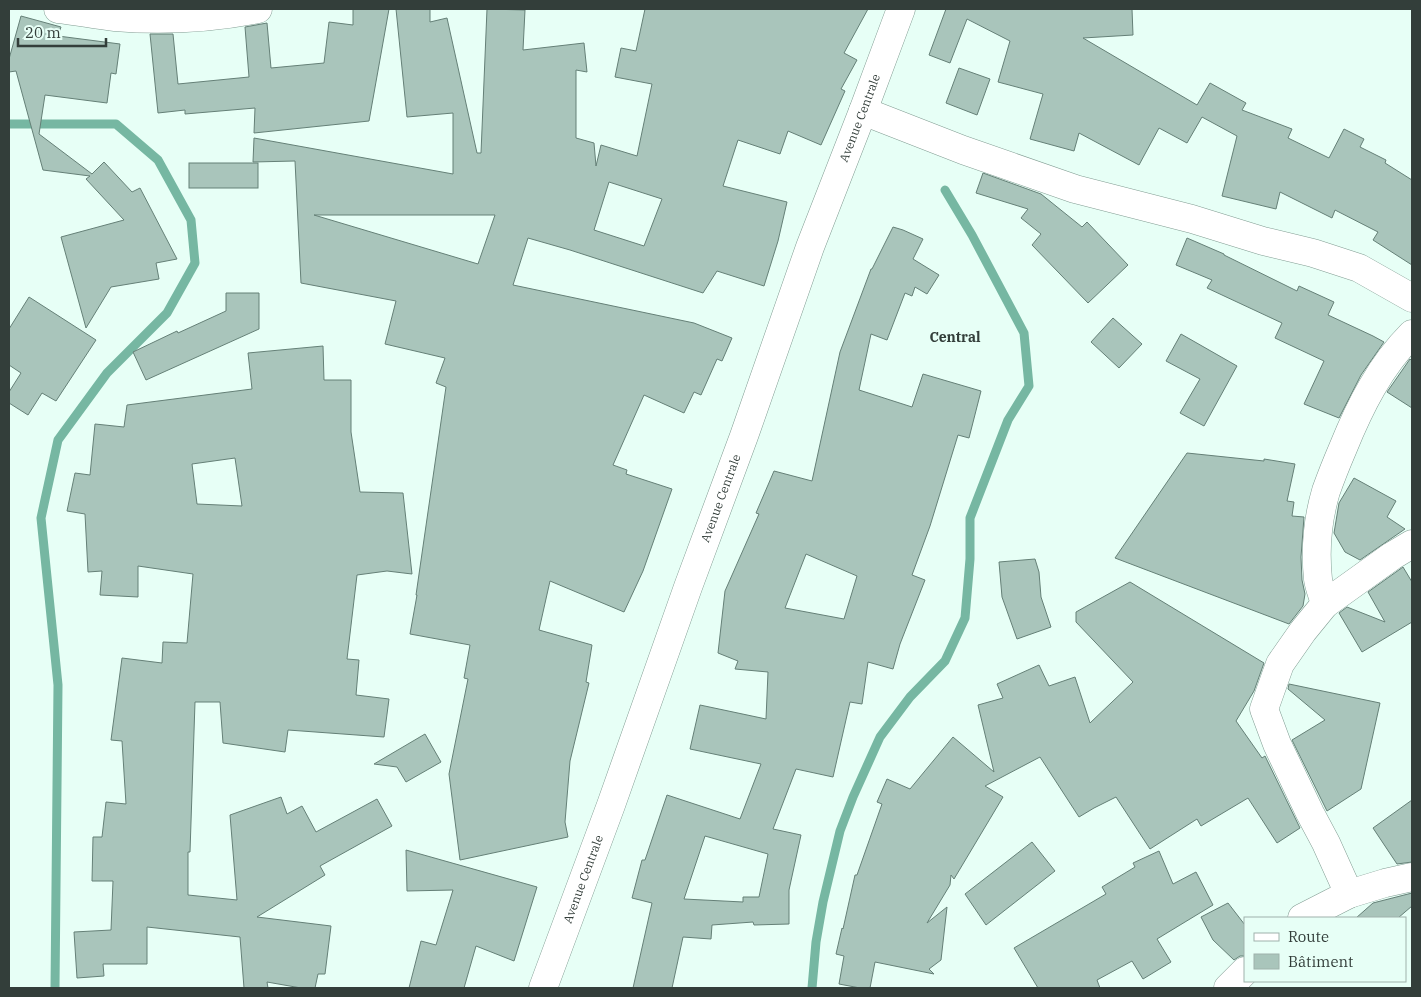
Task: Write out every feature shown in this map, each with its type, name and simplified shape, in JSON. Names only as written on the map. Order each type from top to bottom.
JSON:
[{"type":"street","points":[[58,9],[115,17],[174,18],[229,14],[258,9]]},
{"type":"street","name":"Avenue Centrale","points":[[543,988],[744,436],[810,247],[864,111],[901,9]]},
{"type":"street","points":[[864,111],[964,150],[1075,189],[1192,219],[1263,242],[1314,253],[1359,268],[1412,298]]},
{"type":"street","points":[[1325,604],[1318,580],[1317,553],[1319,528],[1326,492],[1355,418],[1375,380],[1412,334]]},
{"type":"street","points":[[1349,894],[1277,744],[1264,709],[1280,664],[1302,631],[1325,604],[1412,544]]},
{"type":"street","points":[[1304,917],[1349,894],[1384,883],[1412,877]]},
{"type":"street","points":[[1228,988],[1244,971]]},
{"type":"building","points":[[353,9],[389,9],[369,121],[254,133],[255,108],[185,114],[185,110],[158,113],[150,34],[173,34],[178,84],[249,77],[245,27],[267,23],[271,68],[324,63],[329,22],[353,25]]},
{"type":"building","points":[[396,9],[430,9],[430,22],[447,18],[477,153],[481,153],[487,9],[525,10],[523,50],[584,43],[587,72],[576,70],[576,138],[594,143],[596,166],[601,145],[637,156],[652,84],[615,77],[621,48],[636,51],[645,9],[868,9],[844,53],[857,60],[841,89],[845,91],[821,145],[788,131],[780,154],[738,140],[723,186],[787,202],[778,241],[764,286],[717,271],[703,293],[528,238],[513,285],[694,323],[732,338],[722,361],[717,359],[701,395],[694,392],[684,413],[644,395],[613,465],[627,470],[626,474],[672,489],[643,571],[624,612],[550,581],[539,630],[592,645],[586,682],[589,683],[570,761],[565,822],[568,837],[460,860],[449,774],[468,679],[464,678],[470,645],[410,634],[446,387],[436,383],[445,358],[385,344],[396,301],[301,283],[295,161],[253,162],[254,138],[453,174],[453,113],[407,117]],"holes":[[[609,182],[662,199],[644,246],[594,230]],[[314,215],[495,215],[478,264]]]},
{"type":"building","points":[[946,9],[1132,9],[1133,35],[1083,38],[1197,105],[1210,83],[1246,103],[1242,110],[1292,129],[1288,138],[1329,158],[1344,129],[1364,139],[1360,147],[1386,160],[1385,163],[1412,180],[1412,265],[1373,240],[1378,232],[1335,210],[1332,218],[1280,192],[1276,209],[1222,196],[1237,136],[1202,117],[1187,143],[1159,128],[1139,165],[1079,133],[1074,151],[1030,139],[1043,94],[998,82],[1010,41],[967,19],[950,63],[929,55]]},
{"type":"building","points":[[21,16],[61,27],[58,36],[120,44],[116,74],[111,73],[107,103],[45,95],[39,134],[92,174],[104,162],[132,192],[140,188],[177,259],[156,263],[159,279],[111,287],[86,328],[61,237],[124,220],[86,179],[90,176],[43,170],[16,71],[9,72],[9,59]]},
{"type":"building","points":[[959,68],[990,79],[977,115],[946,103]]},
{"type":"building","points":[[189,163],[258,163],[258,188],[189,188]]},
{"type":"building","points":[[983,173],[1041,194],[1082,227],[1087,222],[1128,265],[1088,303],[1032,245],[1041,234],[1021,218],[1028,209],[976,193]]},
{"type":"building","points":[[893,227],[923,239],[913,259],[939,275],[927,294],[915,287],[912,296],[905,293],[887,340],[871,334],[859,390],[912,407],[923,374],[981,391],[969,438],[958,435],[930,526],[912,575],[925,580],[900,644],[893,669],[868,662],[862,704],[850,702],[833,777],[796,769],[773,829],[801,835],[789,890],[789,924],[754,925],[753,922],[712,925],[711,939],[683,937],[672,988],[633,988],[652,903],[632,898],[642,860],[645,860],[667,795],[740,819],[761,764],[690,749],[700,705],[766,719],[768,672],[735,669],[738,661],[718,653],[725,591],[759,514],[756,513],[774,471],[812,481],[840,352],[872,269]],"holes":[[[806,554],[857,576],[844,619],[785,608]],[[705,836],[768,854],[759,897],[743,897],[743,902],[684,899]]]},
{"type":"building","points":[[1187,238],[1224,254],[1297,291],[1299,286],[1334,302],[1328,315],[1384,342],[1361,375],[1339,418],[1304,404],[1324,361],[1275,338],[1282,323],[1207,288],[1212,280],[1176,265]]},
{"type":"building","points":[[226,293],[259,293],[259,329],[146,380],[133,352],[226,311]]},
{"type":"building","points":[[29,297],[96,340],[56,401],[42,393],[28,415],[9,403],[9,392],[21,373],[9,365],[9,329]]},
{"type":"building","points":[[1113,318],[1142,344],[1119,368],[1091,342]]},
{"type":"building","points":[[1181,334],[1237,366],[1204,426],[1180,413],[1200,379],[1166,361]]},
{"type":"building","points":[[323,346],[324,380],[351,380],[351,432],[360,492],[403,493],[412,574],[387,571],[357,575],[347,659],[359,660],[356,695],[389,699],[384,737],[288,730],[285,752],[223,743],[220,702],[195,702],[190,852],[188,852],[188,895],[237,900],[230,815],[281,797],[287,814],[302,806],[316,832],[377,799],[392,826],[320,866],[325,875],[257,917],[331,926],[325,974],[318,974],[315,988],[301,988],[267,982],[268,988],[244,988],[240,937],[147,927],[147,964],[103,964],[104,976],[77,978],[74,932],[111,930],[113,881],[92,881],[93,837],[102,837],[106,802],[126,804],[122,741],[111,740],[122,658],[162,663],[163,642],[187,643],[193,574],[138,566],[138,597],[100,595],[102,571],[88,572],[85,514],[67,511],[75,473],[90,475],[95,424],[124,427],[127,405],[252,389],[248,353]],"holes":[[[235,458],[242,506],[197,504],[192,464]]]},
{"type":"building","points":[[1410,359],[1412,361],[1412,408],[1387,392]]},
{"type":"building","points":[[1187,453],[1264,461],[1264,459],[1295,464],[1287,501],[1294,502],[1292,516],[1304,517],[1301,557],[1305,594],[1303,606],[1289,624],[1115,558]]},
{"type":"building","points":[[1354,478],[1396,501],[1387,517],[1405,529],[1360,560],[1345,552],[1334,533],[1339,503]]},
{"type":"building","points":[[1035,559],[1039,572],[1041,597],[1051,627],[1017,639],[1002,597],[999,562]]},
{"type":"building","points":[[1403,567],[1412,582],[1412,622],[1362,652],[1339,613],[1347,607],[1385,622],[1368,592]]},
{"type":"building","points":[[1130,582],[1264,663],[1254,691],[1236,721],[1262,758],[1265,756],[1300,828],[1277,843],[1248,798],[1201,826],[1197,819],[1150,849],[1116,797],[1079,817],[1040,757],[985,786],[1003,797],[954,879],[951,875],[950,885],[927,923],[947,907],[941,960],[929,969],[934,974],[875,962],[870,988],[839,984],[844,956],[836,954],[842,928],[855,875],[857,875],[882,804],[877,802],[887,779],[910,789],[953,737],[994,772],[978,705],[1003,698],[997,684],[1039,665],[1049,686],[1075,677],[1090,723],[1133,682],[1076,622],[1076,612]]},
{"type":"building","points":[[1289,684],[1380,703],[1361,789],[1327,811],[1292,740],[1325,720],[1288,689]]},
{"type":"building","points":[[425,734],[441,762],[406,782],[397,767],[374,764]]},
{"type":"building","points":[[1412,800],[1412,862],[1397,864],[1373,828]]},
{"type":"building","points":[[1032,842],[1055,871],[986,925],[965,894]]},
{"type":"building","points":[[406,850],[537,887],[514,961],[476,946],[464,988],[409,988],[421,941],[436,945],[453,890],[407,891]]},
{"type":"building","points":[[1159,851],[1173,884],[1196,872],[1213,905],[1157,939],[1171,962],[1143,979],[1132,961],[1097,980],[1100,988],[1038,988],[1014,948],[1106,894],[1102,887],[1135,867],[1133,863]]},
{"type":"building","points":[[1412,893],[1412,906],[1399,917],[1357,917],[1373,903]]},
{"type":"building","points":[[1228,903],[1244,924],[1244,956],[1234,960],[1213,940],[1201,917]]},
{"type":"waterway","points":[[9,124],[116,124],[158,160],[191,220],[195,263],[167,313],[107,373],[58,440],[41,518],[58,685],[55,988]]},
{"type":"waterway","points":[[812,988],[816,942],[823,902],[840,831],[880,737],[910,697],[945,661],[965,618],[970,559],[970,518],[1008,420],[1029,386],[1024,333],[972,235],[945,190]]},
{"type":"district","name":"Central","points":[[955,337]]}]
